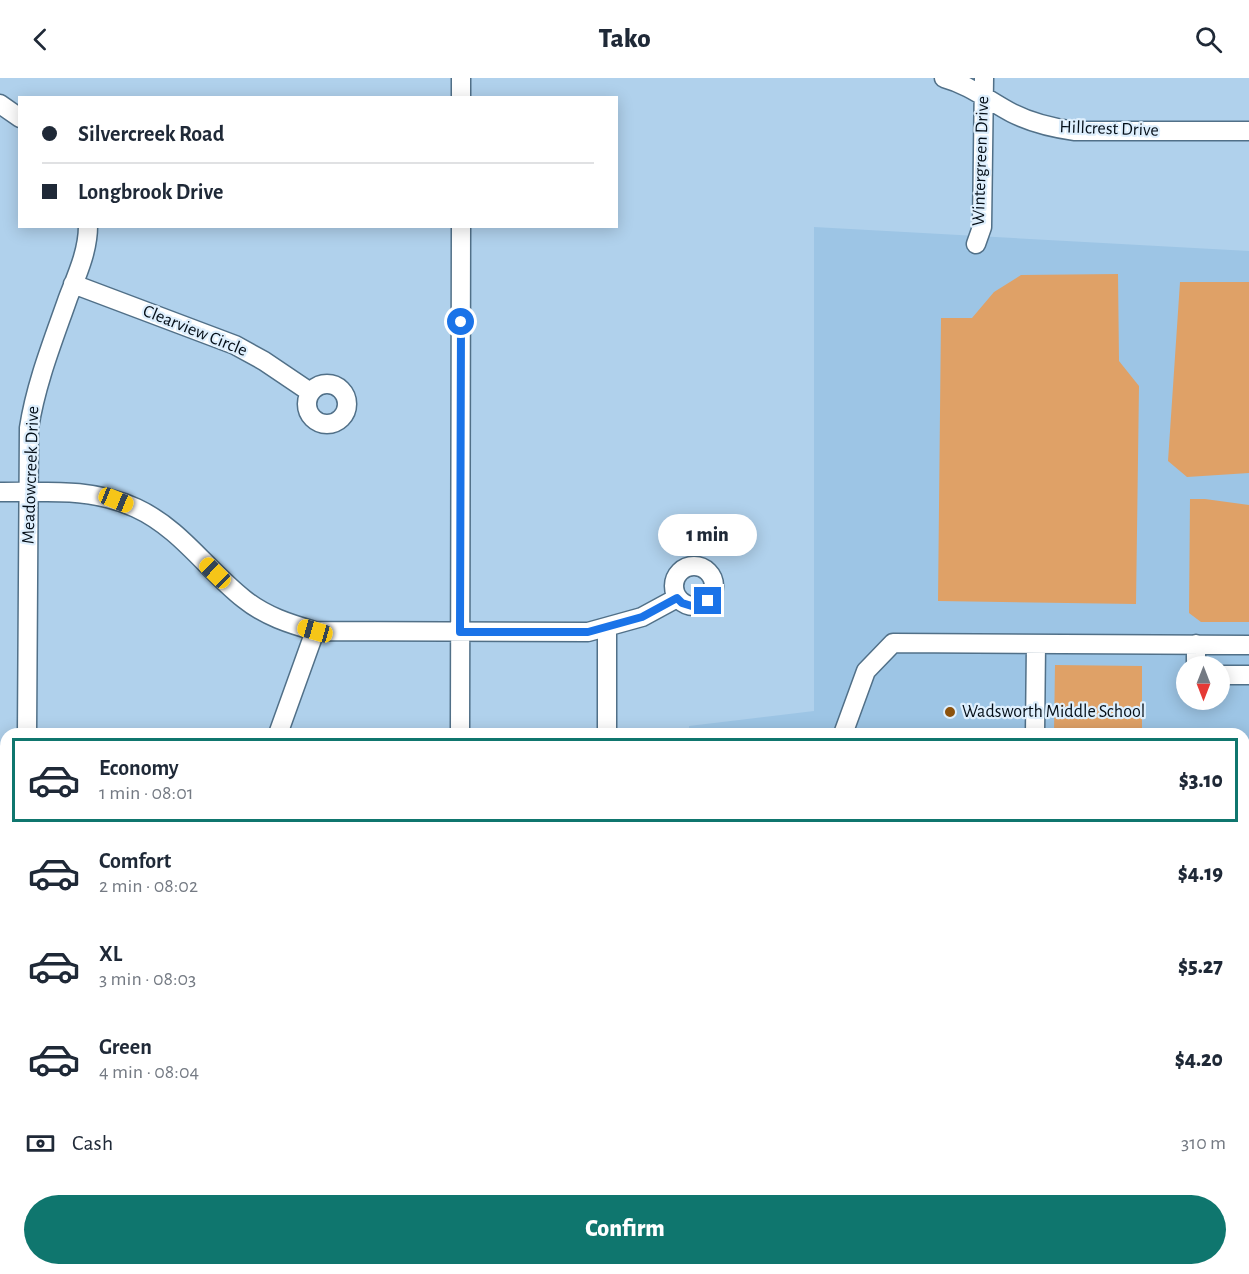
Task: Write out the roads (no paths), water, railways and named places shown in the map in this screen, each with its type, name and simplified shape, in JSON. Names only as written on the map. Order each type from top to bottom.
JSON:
[{"type":"street","points":[[461,78],[461,96]]},
{"type":"street","name":"Hillcrest Drive","points":[[944,78],[984,87],[1010,112],[1031,122],[1053,128],[1075,131],[1249,131]]},
{"type":"street","name":"Wintergreen Drive","points":[[976,244],[982,227],[984,87]]},
{"type":"street","points":[[0,104],[18,117]]},
{"type":"street","name":"Meadowcreek Drive","points":[[27,728],[29,428],[39,379],[85,251],[88,228]]},
{"type":"street","points":[[460,728],[461,228]]},
{"type":"street","name":"Clearview Circle","points":[[73,284],[235,345],[264,361],[310,392]]},
{"type":"street","points":[[0,492],[94,494],[137,508],[176,534],[246,601],[268,614],[315,631],[588,632],[642,617],[677,598]]},
{"type":"street","points":[[607,628],[608,728]]},
{"type":"street","points":[[280,728],[315,631]]},
{"type":"street","points":[[845,728],[866,670],[893,643],[1249,645]]},
{"type":"street","points":[[1035,728],[1036,644]]},
{"type":"street","points":[[1196,644],[1196,656]]},
{"type":"street","points":[[1230,675],[1249,675]]},
{"type":"place","name":"Wadsworth Middle School","points":[[950,712]]}]
